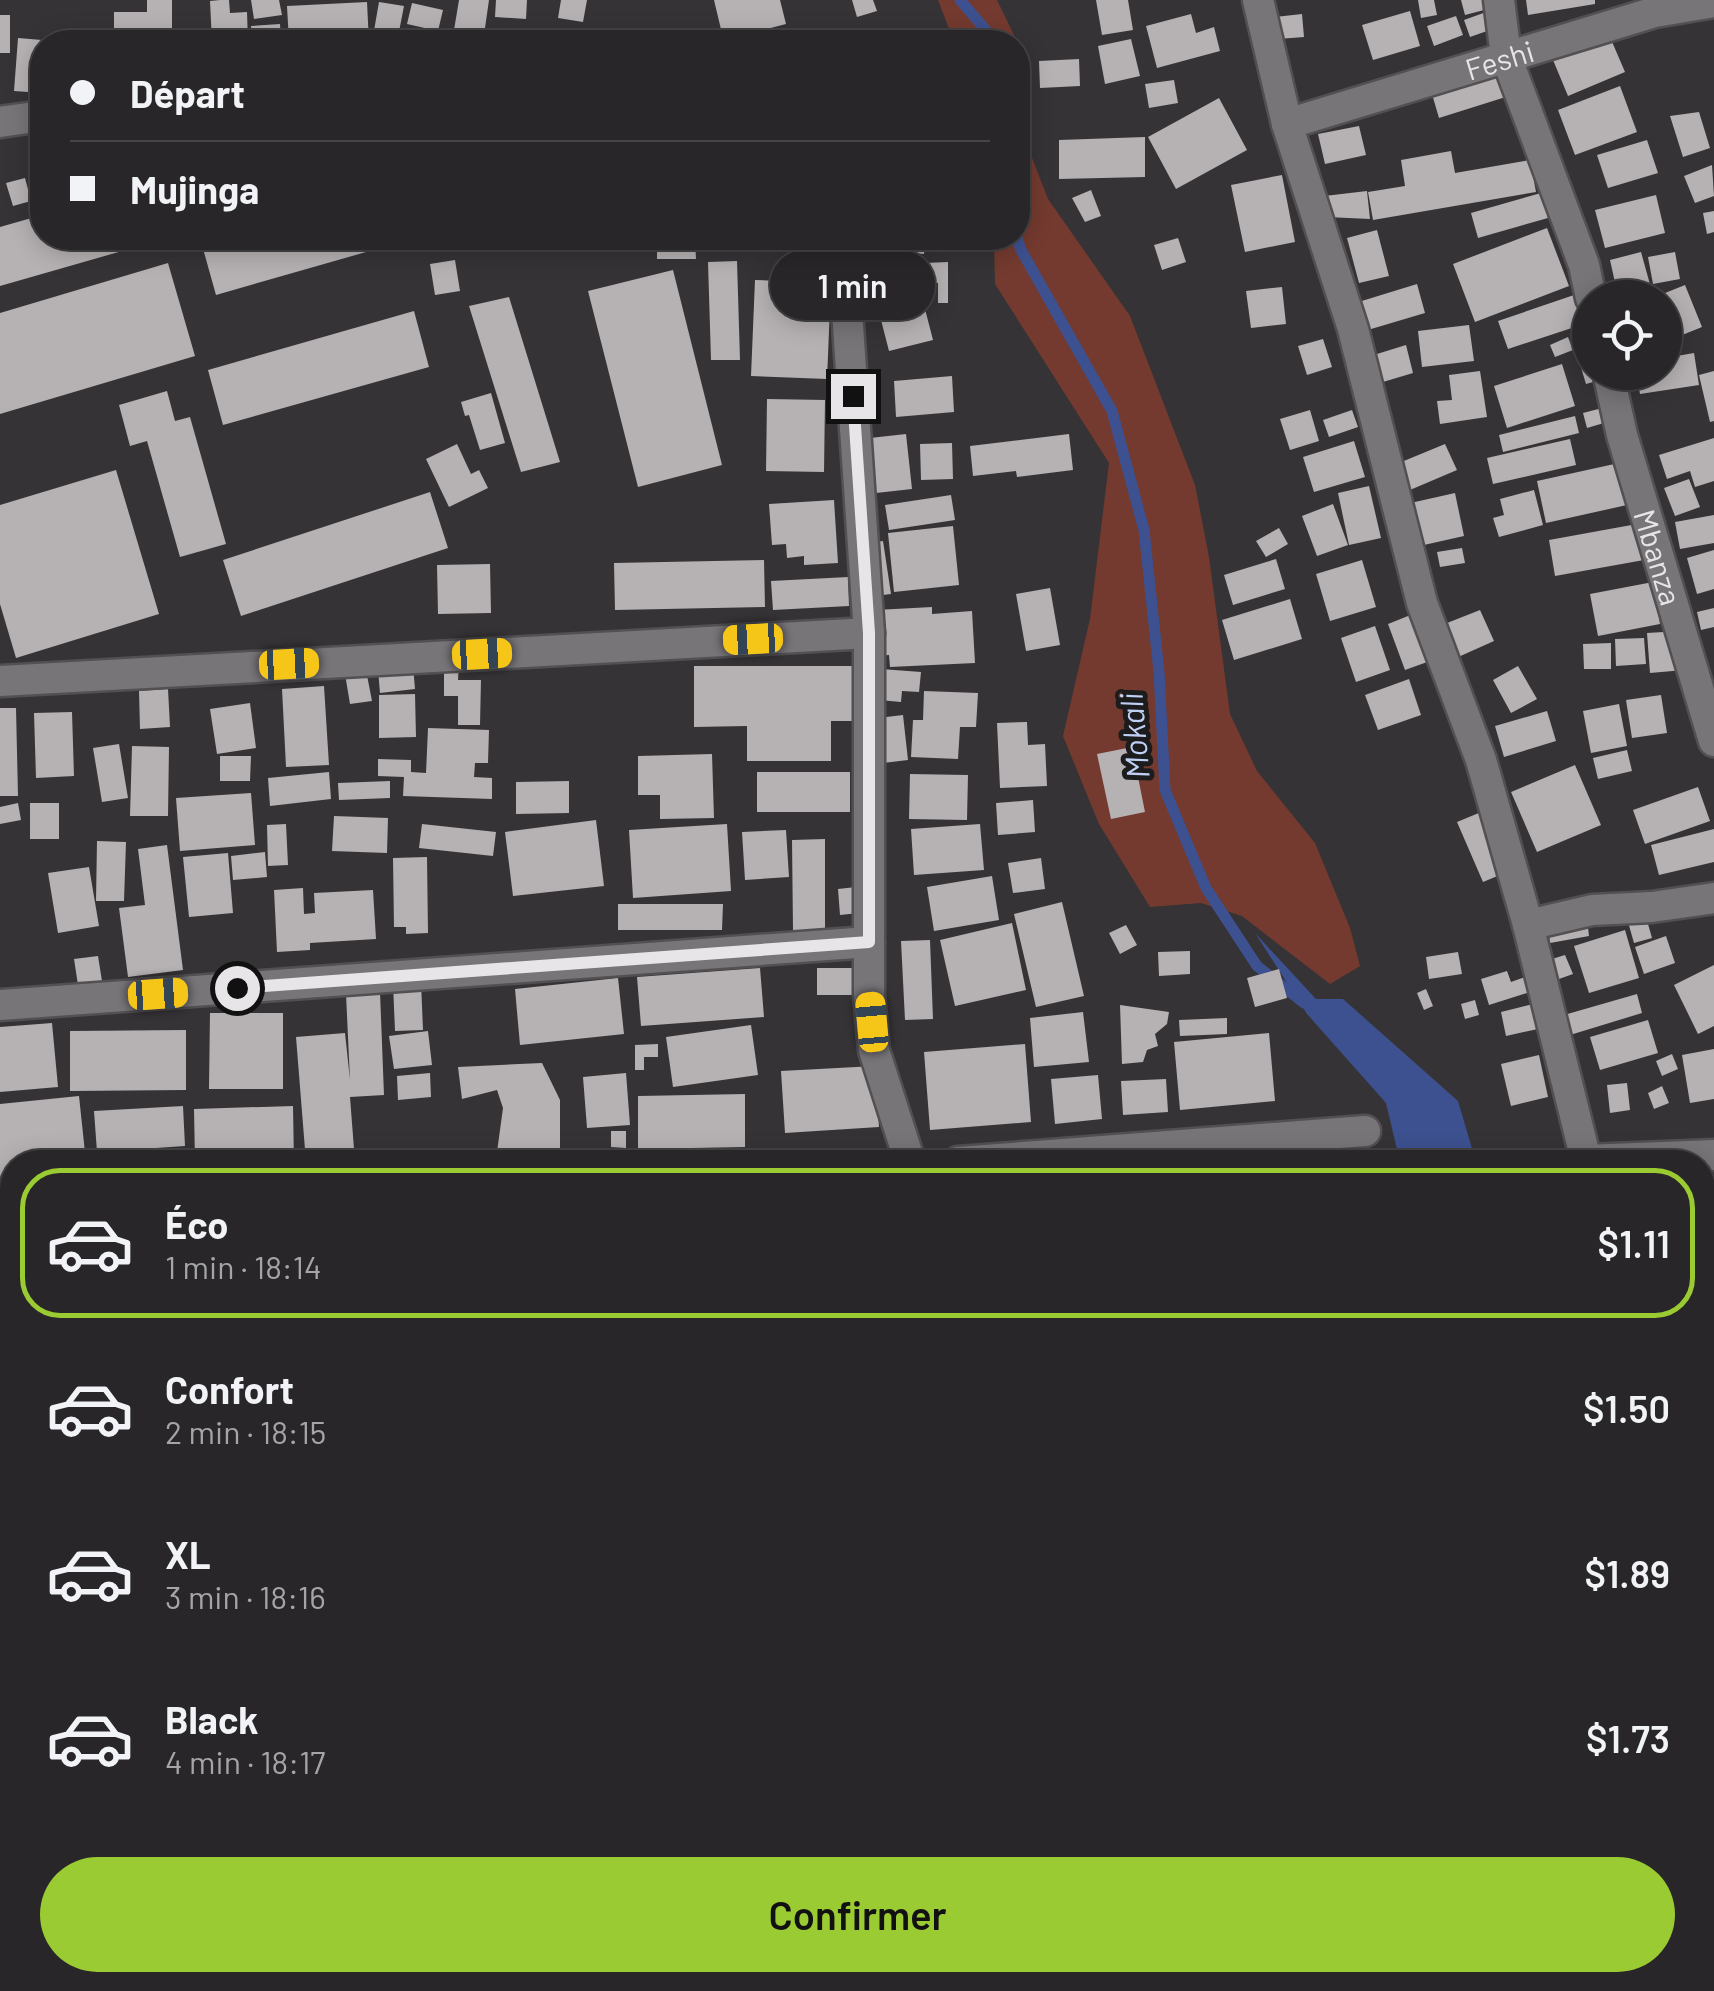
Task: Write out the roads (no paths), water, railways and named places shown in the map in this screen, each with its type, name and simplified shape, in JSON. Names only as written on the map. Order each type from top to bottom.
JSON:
[{"type":"street","points":[[1258,0],[1288,124],[1353,329],[1422,603],[1481,760],[1528,925],[1584,1150]]},
{"type":"street","points":[[1499,0],[1506,56],[1587,280]]},
{"type":"street","name":"Feshi","points":[[1288,124],[1655,12],[1714,2]]},
{"type":"street","points":[[0,122],[30,118]]},
{"type":"street","points":[[843,250],[869,633],[869,942],[874,1050],[906,1150]]},
{"type":"street","name":"Mbanza","points":[[1612,390],[1714,741]]},
{"type":"street","points":[[0,681],[869,633]]},
{"type":"street","points":[[1528,925],[1592,910],[1714,898]]},
{"type":"street","points":[[0,1005],[869,942]]},
{"type":"street","points":[[1116,1150],[1366,1131]]},
{"type":"water","points":[[1255,933],[1316,999],[1343,999],[1458,1101],[1472,1150],[1397,1150],[1386,1103],[1307,1014]]},
{"type":"waterway","name":"Mokali","points":[[960,0],[986,30]]},
{"type":"waterway","name":"Mokali","points":[[1021,250],[1112,411],[1144,530],[1159,672],[1165,790],[1206,888],[1257,966],[1304,1003]]}]
